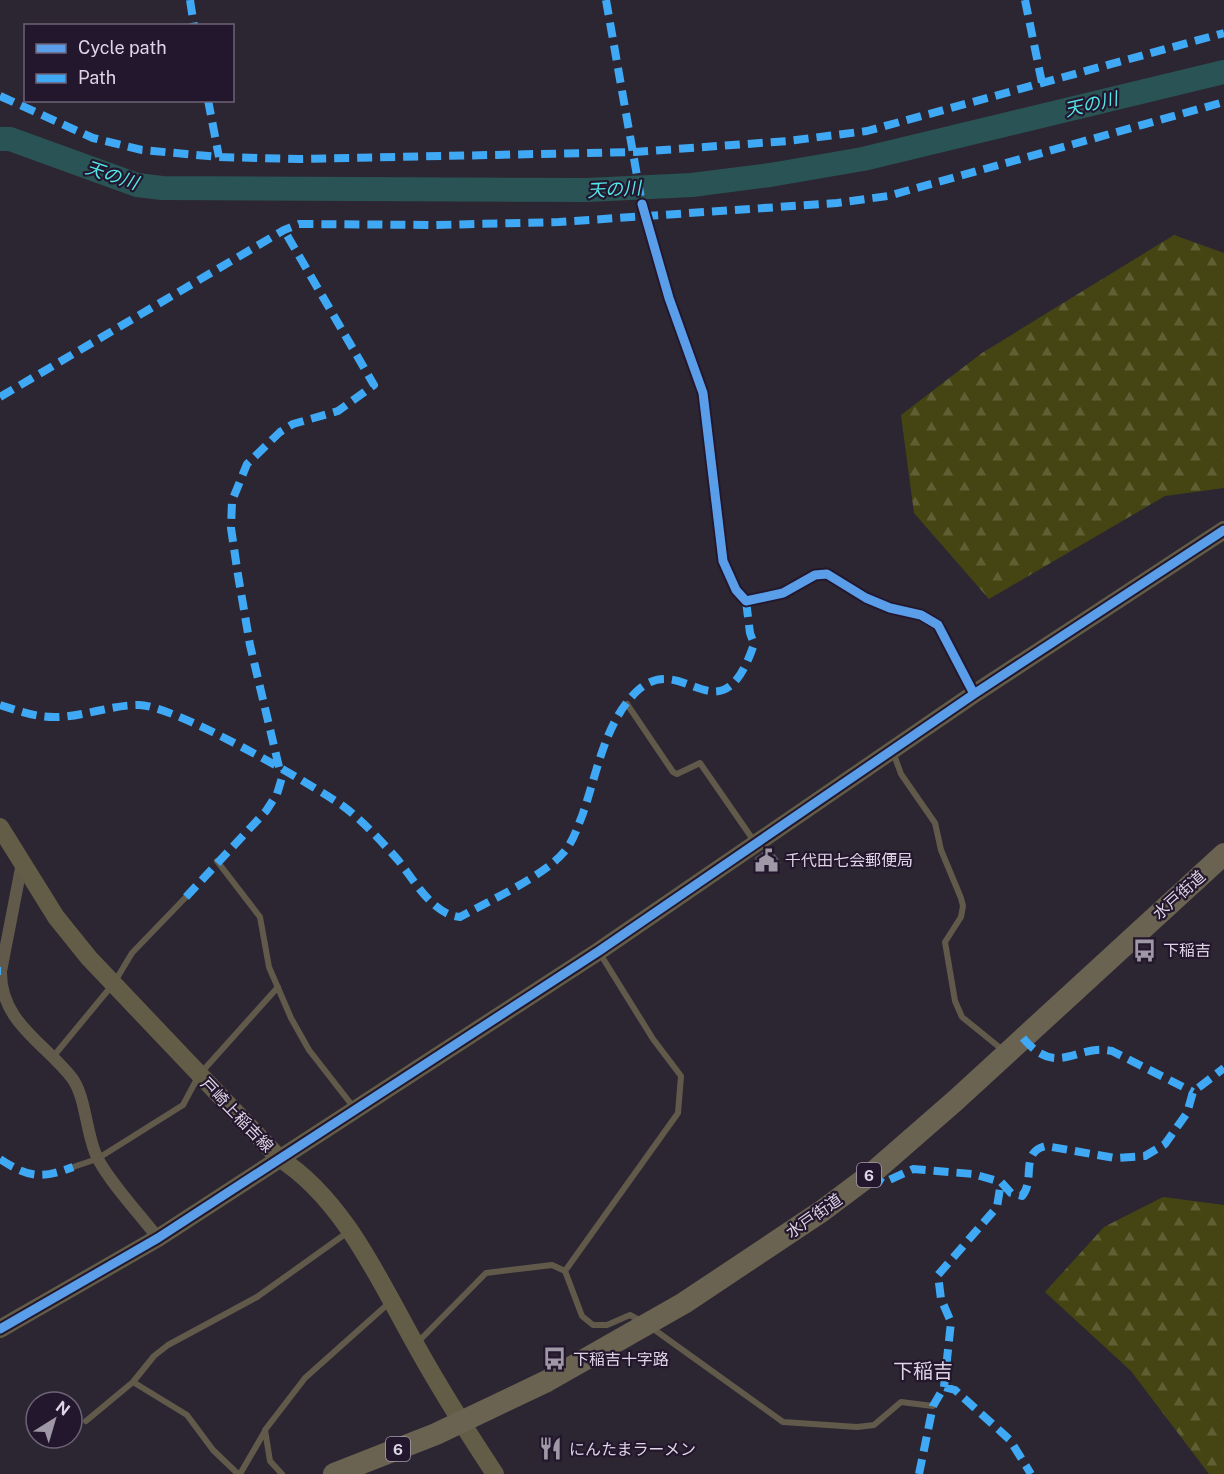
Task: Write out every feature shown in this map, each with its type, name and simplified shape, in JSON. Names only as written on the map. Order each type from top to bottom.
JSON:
[{"type":"highway","name":"水戸街道","points":[[334,1474],[461,1422],[547,1381],[731,1274],[870,1175],[1224,855]]},
{"type":"street","points":[[642,204],[669,298],[703,393],[723,561],[736,590],[746,601],[783,593],[815,575],[827,574],[866,598],[890,608],[921,615],[938,625],[974,694]]},
{"type":"street","points":[[0,1329],[158,1238],[599,951],[974,694],[1224,530]]},
{"type":"street","name":"戸崎上稲吉線","points":[[0,827],[62,925],[199,1075],[279,1158],[299,1171],[319,1190],[392,1300],[461,1422],[495,1474]]},
{"type":"street","points":[[22,863],[0,980],[3,996],[13,1017],[72,1078],[79,1092],[86,1125],[97,1159],[158,1238]]},
{"type":"lane","points":[[627,704],[673,772],[677,774],[700,763],[756,845]]},
{"type":"lane","points":[[892,750],[901,774],[935,823],[940,850],[961,898],[963,906],[961,917],[945,942],[955,1001],[962,1017],[1007,1053]]},
{"type":"lane","points":[[217,861],[260,917],[269,967],[309,1050],[355,1109]]},
{"type":"lane","points":[[51,1058],[114,983],[132,953],[186,897]]},
{"type":"lane","points":[[565,1271],[678,1113],[681,1076],[653,1039],[599,951]]},
{"type":"lane","points":[[73,1167],[97,1159],[183,1105],[199,1075],[278,987]]},
{"type":"lane","points":[[86,1421],[133,1382],[154,1356],[168,1345],[257,1297],[348,1231]]},
{"type":"lane","points":[[415,1344],[486,1273],[552,1265],[565,1271],[582,1316],[592,1325],[607,1325],[630,1315],[648,1324],[783,1422],[857,1427],[874,1425],[901,1402],[933,1406]]},
{"type":"lane","points":[[133,1382],[187,1415],[213,1450],[239,1474],[266,1430],[305,1378],[392,1300]]},
{"type":"lane","points":[[266,1430],[270,1461],[282,1474]]},
{"type":"green space","points":[[1174,235],[1224,253],[1224,488],[1165,496],[989,599],[914,513],[901,415],[982,353]]},
{"type":"green space","points":[[1163,1197],[1224,1205],[1224,1474],[1209,1474],[1131,1371],[1045,1292],[1104,1227]]},
{"type":"building","points":[[770,847],[781,863],[765,874],[754,858]]},
{"type":"waterway","name":"天の川","points":[[0,139],[10,139],[137,185],[162,188],[587,190],[692,185],[770,175],[863,159],[1224,72]]},
{"type":"marked path","points":[[190,0],[194,24]]},
{"type":"marked path","points":[[606,0],[642,204]]},
{"type":"marked path","points":[[1025,0],[1042,83]]},
{"type":"marked path","points":[[0,96],[93,138],[142,150],[219,157],[299,159],[635,152],[788,141],[867,131],[1224,33]]},
{"type":"marked path","points":[[208,102],[219,157]]},
{"type":"marked path","points":[[0,397],[284,230],[299,224],[436,225],[559,222],[837,203],[888,196],[1224,102]]},
{"type":"marked path","points":[[279,767],[250,645],[231,528],[232,501],[247,464],[280,432],[293,424],[338,411],[374,385],[284,230]]},
{"type":"marked path","points":[[0,705],[28,714],[50,717],[139,705],[156,708],[210,731],[273,764],[343,806],[365,824],[433,903],[450,915],[460,917],[530,879],[555,861],[567,848],[582,816],[609,734],[616,719],[636,692],[653,681],[669,679],[700,689],[714,691],[728,688],[741,673],[754,644],[750,633],[746,601]]},
{"type":"marked path","points":[[186,897],[266,811],[277,794],[284,771]]},
{"type":"marked path","points":[[1023,1038],[1035,1050],[1046,1056],[1057,1058],[1088,1051],[1112,1051],[1193,1092]]},
{"type":"marked path","points":[[870,1175],[883,1183],[913,1169],[973,1174],[1001,1182],[1011,1193],[1022,1196],[1028,1182],[1030,1160],[1038,1149],[1046,1146],[1115,1158],[1145,1156],[1165,1144],[1187,1113],[1193,1092],[1224,1068]]},
{"type":"marked path","points":[[0,1159],[19,1170],[35,1175],[73,1167]]},
{"type":"marked path","points":[[944,1387],[951,1322],[941,1299],[938,1275],[997,1207],[1001,1182]]},
{"type":"marked path","points":[[919,1474],[933,1406],[944,1387],[955,1390],[1010,1440],[1031,1474]]},
{"type":"cycle path","points":[[642,204],[669,298],[703,393],[723,561],[736,590],[746,601],[783,593],[815,575],[827,574],[866,598],[890,608],[921,615],[938,625],[974,694]]},
{"type":"cycle path","points":[[0,1329],[158,1238],[599,951],[974,694],[1224,530]]},
{"type":"place","name":"千代田七会郵便局","points":[[767,860]]},
{"type":"place","name":"下稲吉","points":[[1145,950]]},
{"type":"place","name":"下稲吉十字路","points":[[555,1359]]},
{"type":"place","name":"にんたまラーメン","points":[[551,1449]]},
{"type":"district","name":"下稲吉","points":[[923,1371]]}]
